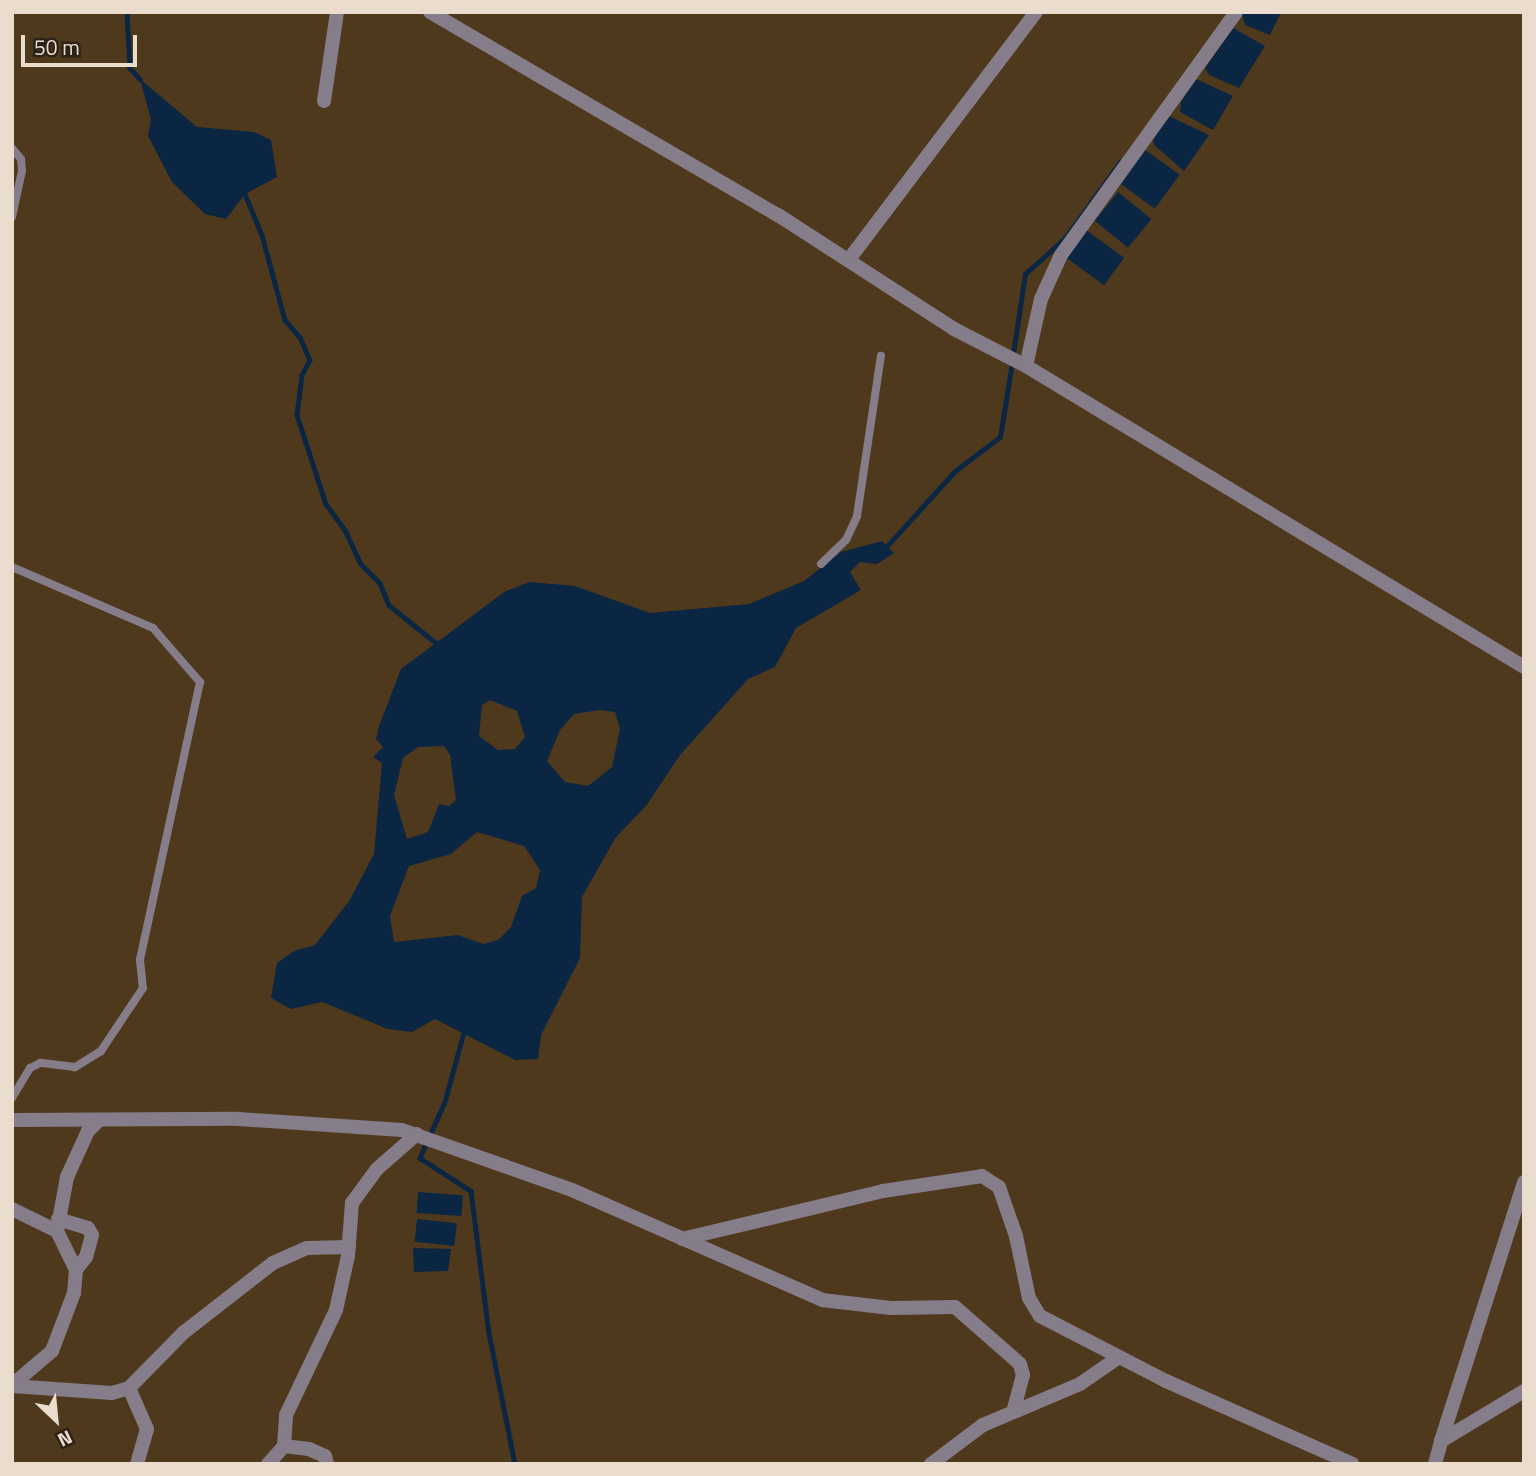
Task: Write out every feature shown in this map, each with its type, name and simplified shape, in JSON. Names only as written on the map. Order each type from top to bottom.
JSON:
[{"type":"street","points":[[324,101],[337,12]]},
{"type":"street","points":[[430,12],[850,258],[954,329],[1026,366],[1524,667]]},
{"type":"street","points":[[850,258],[1036,12]]},
{"type":"street","points":[[1026,366],[1041,299],[1061,255],[1236,12]]},
{"type":"street","points":[[12,1120],[334,1122],[417,1134],[572,1189],[822,1300],[891,1308],[955,1307],[1020,1364],[1023,1375],[1014,1408]]},
{"type":"street","points":[[12,1386],[51,1350],[74,1293],[76,1270],[57,1225],[67,1177],[88,1131],[99,1120]]},
{"type":"street","points":[[268,1464],[284,1446],[286,1415],[332,1322],[349,1247],[349,1212],[356,1195],[387,1158],[417,1134]]},
{"type":"street","points":[[682,1239],[883,1191],[982,1176],[999,1187],[1016,1236],[1033,1309],[1049,1324],[1352,1464]]},
{"type":"street","points":[[1435,1464],[1524,1182]]},
{"type":"street","points":[[12,1209],[57,1225],[88,1228],[92,1235],[86,1257],[76,1270]]},
{"type":"street","points":[[12,1386],[112,1392],[129,1388],[183,1333],[273,1263],[307,1248],[349,1247]]},
{"type":"street","points":[[930,1464],[966,1436],[1014,1408],[1080,1384],[1119,1357]]},
{"type":"street","points":[[129,1388],[147,1429],[139,1463]]},
{"type":"street","points":[[1441,1441],[1524,1391]]},
{"type":"street","points":[[284,1446],[309,1449],[325,1456],[327,1464]]},
{"type":"lane","points":[[12,148],[21,159],[22,171],[12,217]]},
{"type":"lane","points":[[821,564],[846,540],[857,516],[881,356]]},
{"type":"lane","points":[[12,567],[153,628],[200,682],[140,960],[143,988],[101,1051],[75,1067],[40,1063],[30,1068],[12,1098]]},
{"type":"water","points":[[1241,12],[1281,12],[1270,35],[1245,25]]},
{"type":"water","points":[[1233,28],[1265,46],[1239,88],[1209,75],[1205,68]]},
{"type":"water","points":[[140,79],[197,127],[254,132],[271,140],[277,177],[245,194],[226,219],[205,214],[172,182],[148,136],[151,120]]},
{"type":"water","points":[[1196,79],[1233,96],[1213,130],[1180,112],[1181,102]]},
{"type":"water","points":[[1169,116],[1209,135],[1184,171],[1154,145],[1153,136]]},
{"type":"water","points":[[1144,149],[1180,175],[1155,209],[1119,183]]},
{"type":"water","points":[[1118,192],[1151,219],[1128,248],[1095,221]]},
{"type":"water","points":[[1086,230],[1124,258],[1104,285],[1066,258]]},
{"type":"water","points":[[882,541],[894,553],[877,564],[860,562],[850,572],[861,590],[796,628],[775,667],[748,679],[680,755],[646,806],[616,837],[582,897],[580,958],[541,1035],[538,1059],[515,1060],[435,1019],[412,1032],[388,1029],[322,1002],[291,1009],[271,998],[277,963],[294,951],[315,945],[349,901],[374,854],[382,763],[373,757],[383,747],[376,739],[379,726],[401,669],[504,592],[529,582],[575,586],[650,613],[749,604],[804,581],[841,552]],"holes":[[[490,700],[517,711],[525,737],[515,749],[498,750],[479,736],[482,705]],[[600,710],[615,712],[620,729],[612,767],[588,786],[565,782],[547,761],[560,730],[574,714]],[[444,746],[450,755],[456,800],[449,806],[439,804],[428,832],[407,839],[394,795],[403,758],[418,747]],[[477,832],[524,846],[540,870],[536,888],[522,896],[511,927],[498,940],[483,944],[458,935],[394,942],[390,916],[409,866],[451,854]]]},
{"type":"water","points":[[418,1192],[463,1195],[461,1216],[417,1213]]},
{"type":"water","points":[[417,1219],[457,1223],[454,1246],[415,1242]]},
{"type":"water","points":[[413,1248],[451,1249],[448,1271],[414,1272]]},
{"type":"waterway","points":[[127,12],[130,68],[140,79]]},
{"type":"waterway","points":[[1013,354],[1025,274],[1065,238],[1120,162]]},
{"type":"waterway","points":[[245,194],[262,235],[285,320],[300,337],[310,360],[302,375],[297,415],[326,504],[346,532],[361,564],[380,583],[389,605],[436,643]]},
{"type":"waterway","points":[[887,546],[955,471],[1000,437],[1012,363]]},
{"type":"waterway","points":[[464,1033],[445,1102],[420,1158],[471,1191],[489,1333],[515,1464]]}]
